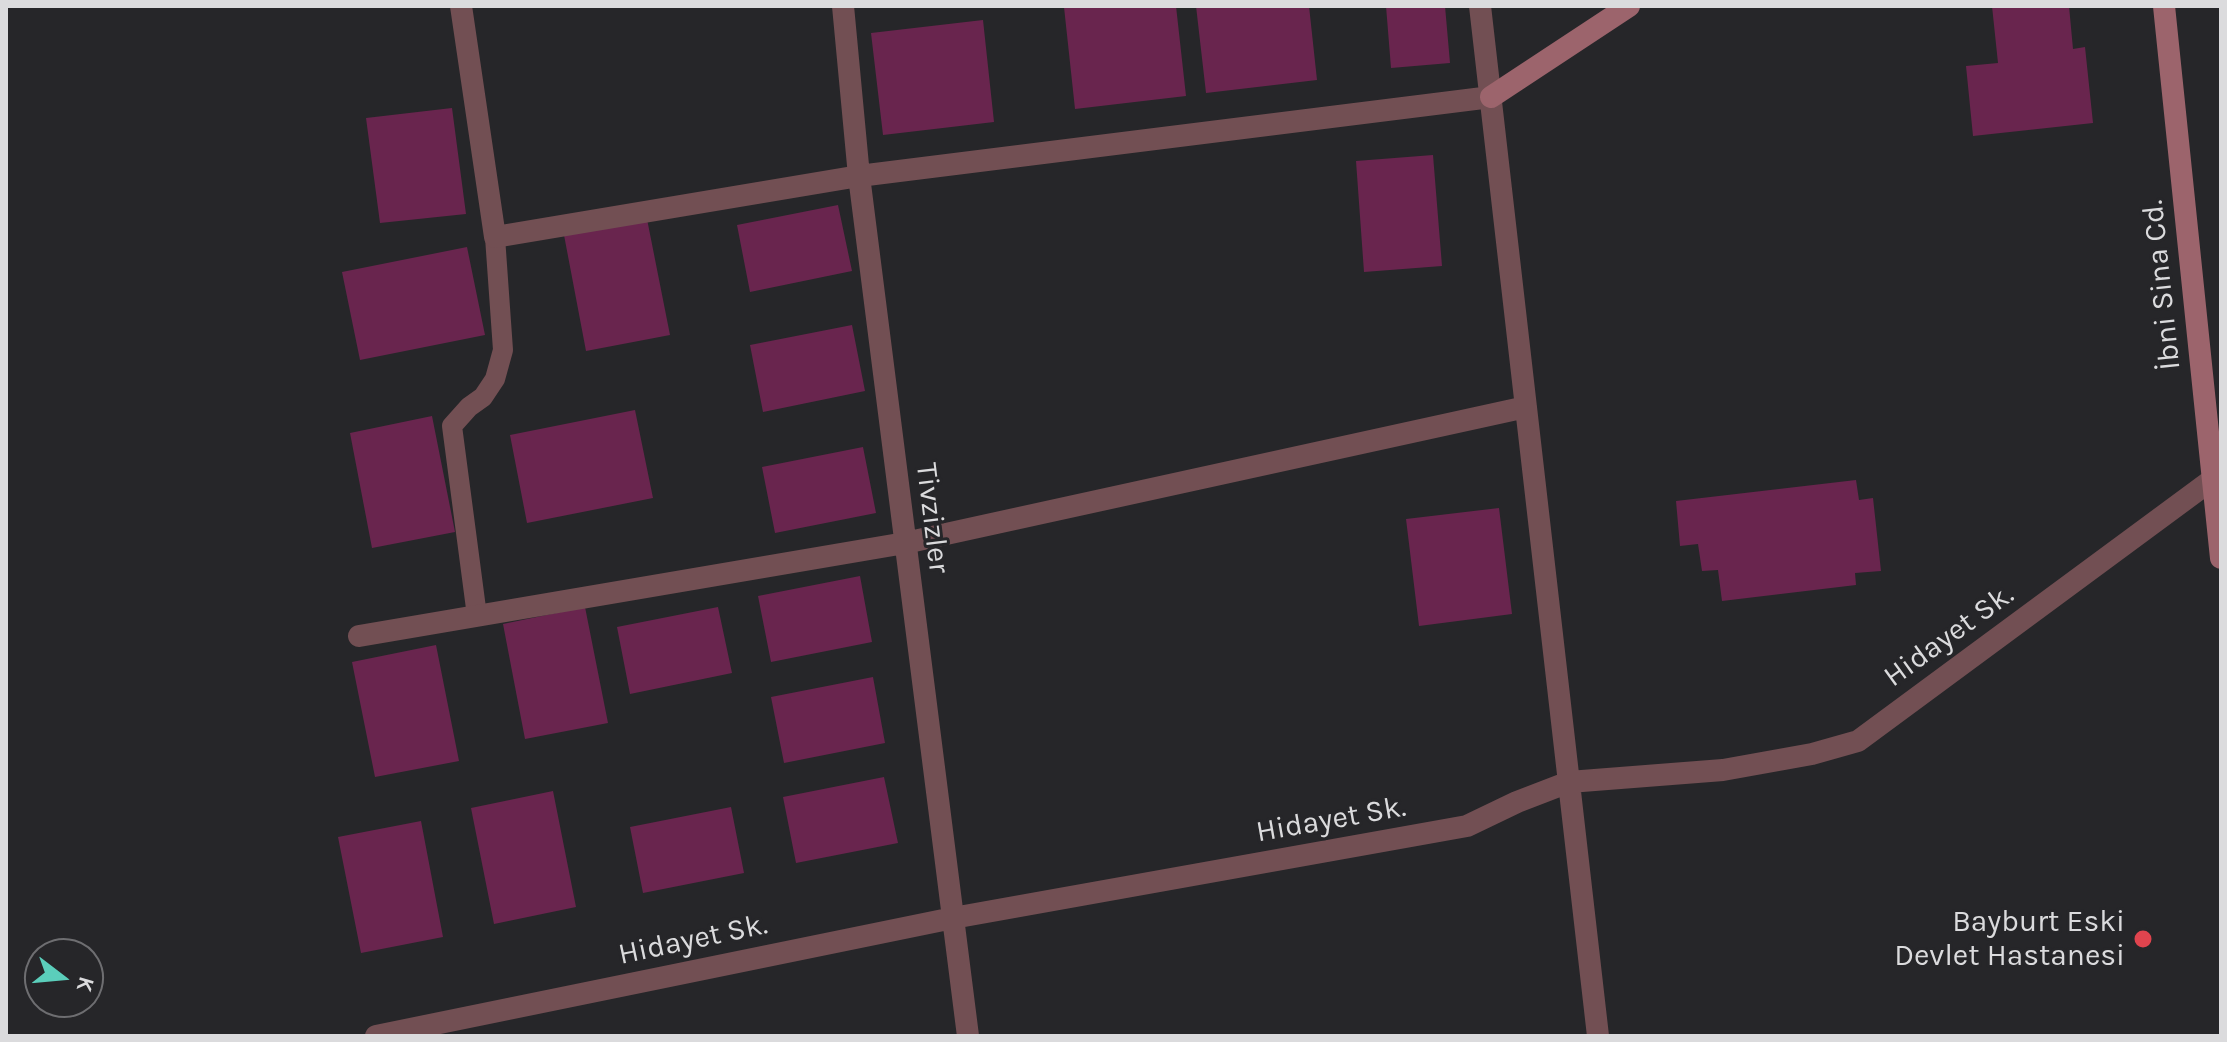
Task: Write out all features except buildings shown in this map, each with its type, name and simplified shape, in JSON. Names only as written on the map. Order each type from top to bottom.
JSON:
[{"type":"main road","points":[[1491,97],[1629,6]]},
{"type":"main road","name":"İbni Sina Cd.","points":[[2164,6],[2217,479],[2221,558]]},
{"type":"street","points":[[461,6],[495,237],[859,176],[1491,97]]},
{"type":"street","name":"Tivzizler","points":[[843,6],[859,176],[968,1036]]},
{"type":"street","points":[[1480,6],[1598,1036]]},
{"type":"street","points":[[359,636],[905,543],[1526,407]]},
{"type":"street","name":"Hidayet Sk.","points":[[376,1036],[953,918],[1467,826],[1569,782],[1723,770],[1812,754],[1858,741],[2217,479]]},
{"type":"lane","points":[[477,616],[452,426],[483,397],[495,379],[503,350],[495,237]]},
{"type":"place","name":"Bayburt Eski Devlet Hastanesi","points":[[2143,939]]}]
